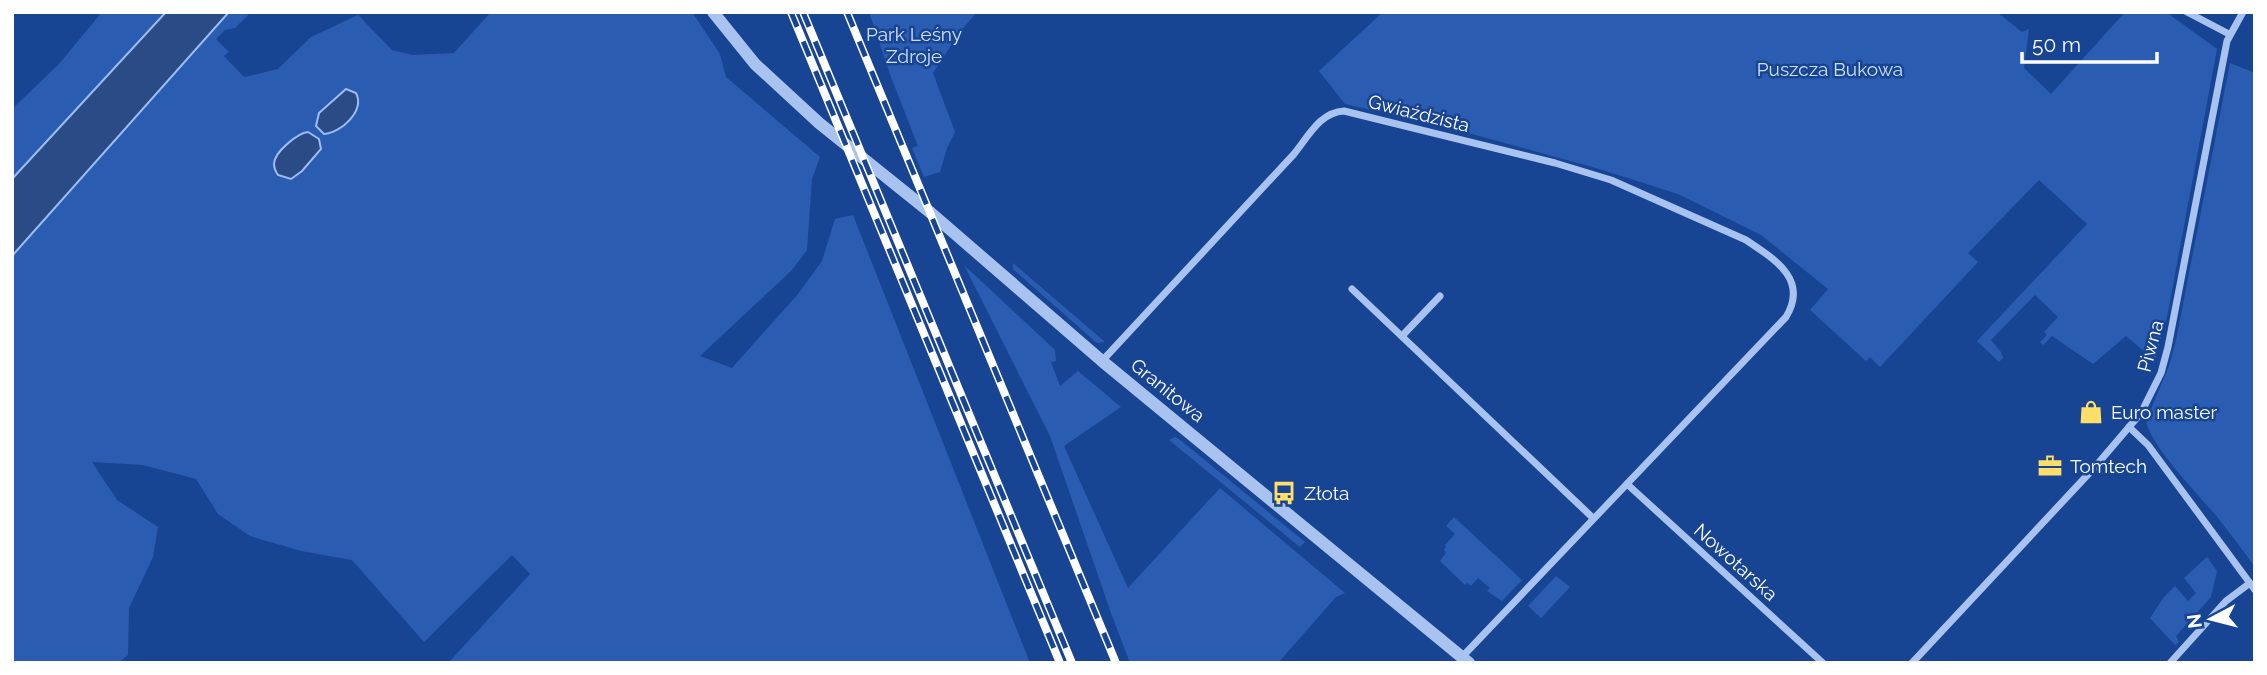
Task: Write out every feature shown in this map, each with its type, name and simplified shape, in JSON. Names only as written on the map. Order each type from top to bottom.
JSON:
[{"type":"street","name":"Granitowa","points":[[713,12],[755,64],[775,84],[931,213],[1102,361],[1466,660]]},
{"type":"street","points":[[2187,12],[2229,34],[2243,12]]},
{"type":"street","name":"Piwna","points":[[1912,663],[2129,427],[2150,397],[2161,373],[2168,347],[2229,34]]},
{"type":"street","name":"Gwiaździsta","points":[[1102,361],[1294,154],[1323,118],[1334,111],[1344,111],[1555,163],[1611,180],[1746,240],[1771,258],[1787,274],[1795,293],[1792,305],[1782,321],[1627,484]]},
{"type":"street","points":[[1352,289],[1592,518]]},
{"type":"street","points":[[1402,336],[1440,296]]},
{"type":"street","points":[[2129,427],[2148,445],[2252,586],[2226,601],[2171,663]]},
{"type":"street","points":[[1466,660],[1592,518],[1627,484]]},
{"type":"street","name":"Nowotarska","points":[[1627,484],[1823,663]]},
{"type":"green space","points":[[102,12],[166,12],[12,179],[12,109],[59,64]]},
{"type":"green space","points":[[229,12],[251,12],[235,28],[225,30],[216,39],[229,52],[224,56],[244,77],[278,69],[311,37],[358,15],[392,50],[412,55],[454,53],[491,12],[692,12],[720,54],[726,77],[820,157],[812,179],[807,250],[791,271],[700,356],[732,368],[798,294],[822,261],[835,219],[853,215],[1030,663],[448,663],[530,574],[512,555],[424,642],[352,560],[301,551],[250,536],[218,514],[196,479],[143,465],[92,462],[117,500],[158,527],[153,557],[129,608],[128,655],[118,663],[12,663],[12,256]]},
{"type":"green space","name":"Park Leśny Zdroje","points":[[869,12],[977,12],[959,33],[933,73],[955,132],[940,172],[924,177],[912,148],[918,146]]},
{"type":"green space","name":"Puszcza Bukowa","points":[[1383,12],[1997,12],[2022,32],[2029,29],[2024,68],[2051,94],[2125,12],[2166,12],[2217,49],[2167,317],[2155,361],[2126,336],[2093,364],[2052,336],[2043,345],[2040,342],[2047,335],[2044,332],[2058,317],[2035,295],[1991,340],[2001,352],[2003,358],[1999,362],[1977,341],[2087,224],[2039,180],[1968,253],[1978,262],[1880,367],[1870,357],[1866,361],[1810,310],[1828,289],[1761,235],[1678,194],[1596,168],[1446,127],[1345,104],[1319,71]]},
{"type":"green space","points":[[2230,63],[2255,73],[2255,567],[2166,457],[2146,421],[2169,366],[2176,340]]},
{"type":"green space","points":[[1013,263],[1105,342],[1097,343],[1013,269]]},
{"type":"green space","points":[[964,265],[1055,350],[1056,361],[1051,362],[1060,386],[1078,371],[1121,407],[1064,446],[1128,588],[1220,488],[1345,593],[1336,597],[1278,663],[1130,663],[1050,436]]},
{"type":"green space","points":[[1175,437],[1305,542],[1300,547],[1169,440]]},
{"type":"green space","points":[[1454,517],[1522,580],[1502,601],[1487,591],[1490,588],[1478,578],[1471,586],[1467,583],[1465,585],[1440,561],[1446,553],[1445,545],[1455,534],[1446,526]]},
{"type":"green space","points":[[2207,557],[2217,571],[2211,597],[2176,636],[2179,642],[2175,645],[2150,618],[2175,586],[2188,601],[2196,593],[2184,578]]},
{"type":"green space","points":[[1556,576],[1570,587],[1541,618],[1528,606]]},
{"type":"shaded area","points":[[166,12],[229,12],[12,256],[12,179]]},
{"type":"shaded area","points":[[346,89],[356,93],[358,100],[354,114],[337,130],[324,134],[316,126],[319,113]]},
{"type":"shaded area","points":[[308,132],[319,139],[321,149],[302,171],[291,179],[278,175],[274,164],[278,154],[293,139]]},
{"type":"railway","points":[[791,12],[1060,663]]},
{"type":"railway","points":[[803,12],[1072,663]]},
{"type":"railway","points":[[847,12],[1116,663]]},
{"type":"place","name":"Euro master","points":[[2091,412]]},
{"type":"place","name":"Tomtech","points":[[2050,466]]},
{"type":"place","name":"Złota","points":[[1284,493]]}]
